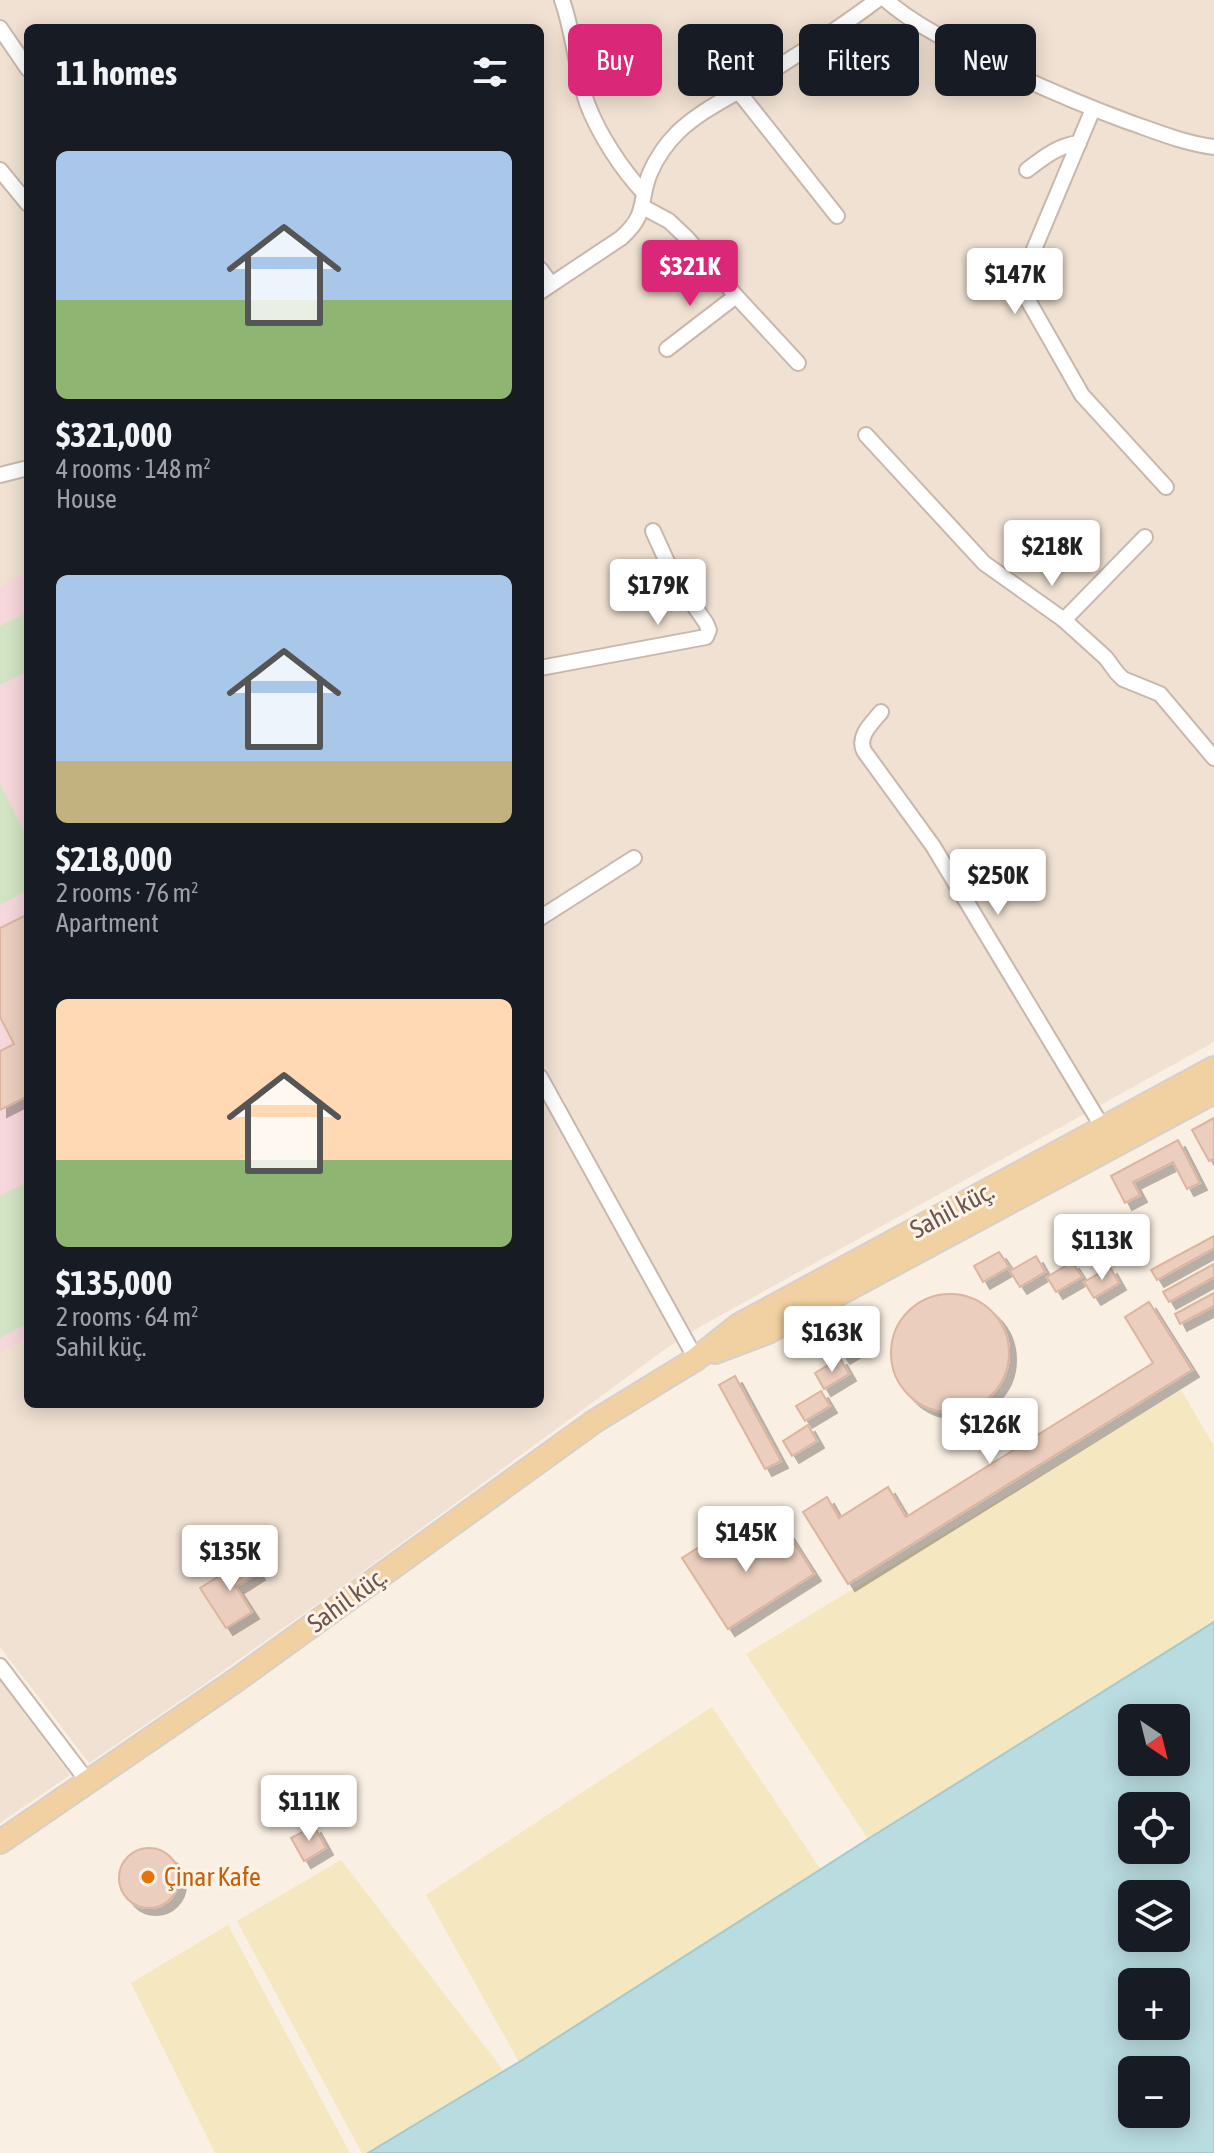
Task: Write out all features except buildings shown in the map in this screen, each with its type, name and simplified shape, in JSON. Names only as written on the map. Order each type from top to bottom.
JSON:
[{"type":"main road","name":"Sahil küç.","points":[[0,1842],[299,1635],[595,1421],[696,1359],[739,1325],[1214,1068]]},
{"type":"main road","name":"Sahil küç.","points":[[696,1359],[768,1332],[1214,1092]]},
{"type":"street","points":[[562,0],[587,103],[626,173],[644,200],[678,229],[798,363]]},
{"type":"street","points":[[783,64],[830,35],[877,0]]},
{"type":"street","points":[[886,0],[943,38],[1019,77],[1093,109],[1178,140],[1214,147]]},
{"type":"street","points":[[0,28],[24,63]]},
{"type":"street","points":[[546,288],[633,227],[644,200],[650,172],[660,155],[676,134],[702,112],[729,96]]},
{"type":"street","points":[[742,96],[837,216]]},
{"type":"street","points":[[1093,109],[1027,266],[1024,285],[1029,302],[1082,395],[1166,487]]},
{"type":"street","points":[[1027,170],[1052,151],[1079,143]]},
{"type":"street","points":[[0,170],[24,199]]},
{"type":"street","points":[[667,349],[736,296]]},
{"type":"street","points":[[866,435],[984,563],[1064,620],[1106,658],[1123,679],[1160,694],[1214,758]]},
{"type":"street","points":[[0,475],[24,469]]},
{"type":"street","points":[[544,667],[706,637],[709,630],[706,623],[673,575],[653,531]]},
{"type":"street","points":[[1064,620],[1145,537]]},
{"type":"street","points":[[881,712],[862,736],[864,751],[933,846],[1103,1128]]},
{"type":"street","points":[[544,915],[634,858]]},
{"type":"street","points":[[544,1084],[696,1359]]},
{"type":"street","points":[[0,1666],[88,1782]]},
{"type":"shaded area","points":[[0,0],[1214,0],[1214,1042],[668,1347],[196,1690],[89,1763],[0,1647]]},
{"type":"shaded area","points":[[24,575],[24,1340],[0,1353],[0,587]]},
{"type":"shaded area","points":[[0,1681],[70,1775],[0,1823]]},
{"type":"green space","points":[[24,614],[24,673],[0,685],[0,626]]},
{"type":"green space","points":[[0,784],[24,831],[24,892],[0,905]]},
{"type":"green space","points":[[24,1183],[24,1325],[0,1338],[0,1196]]},
{"type":"sand","points":[[1181,1390],[1214,1446],[1214,1622],[868,1839],[746,1654]]},
{"type":"sand","points":[[712,1707],[821,1870],[519,2062],[426,1895]]},
{"type":"sand","points":[[341,1860],[503,2070],[368,2153],[362,2153],[237,1921]]},
{"type":"sand","points":[[228,1925],[350,2153],[215,2153],[131,1983]]},
{"type":"water","points":[[1214,1622],[1214,2153],[368,2153],[519,2062]]},
{"type":"place","name":"Çinar Kafe","points":[[148,1877]]}]
